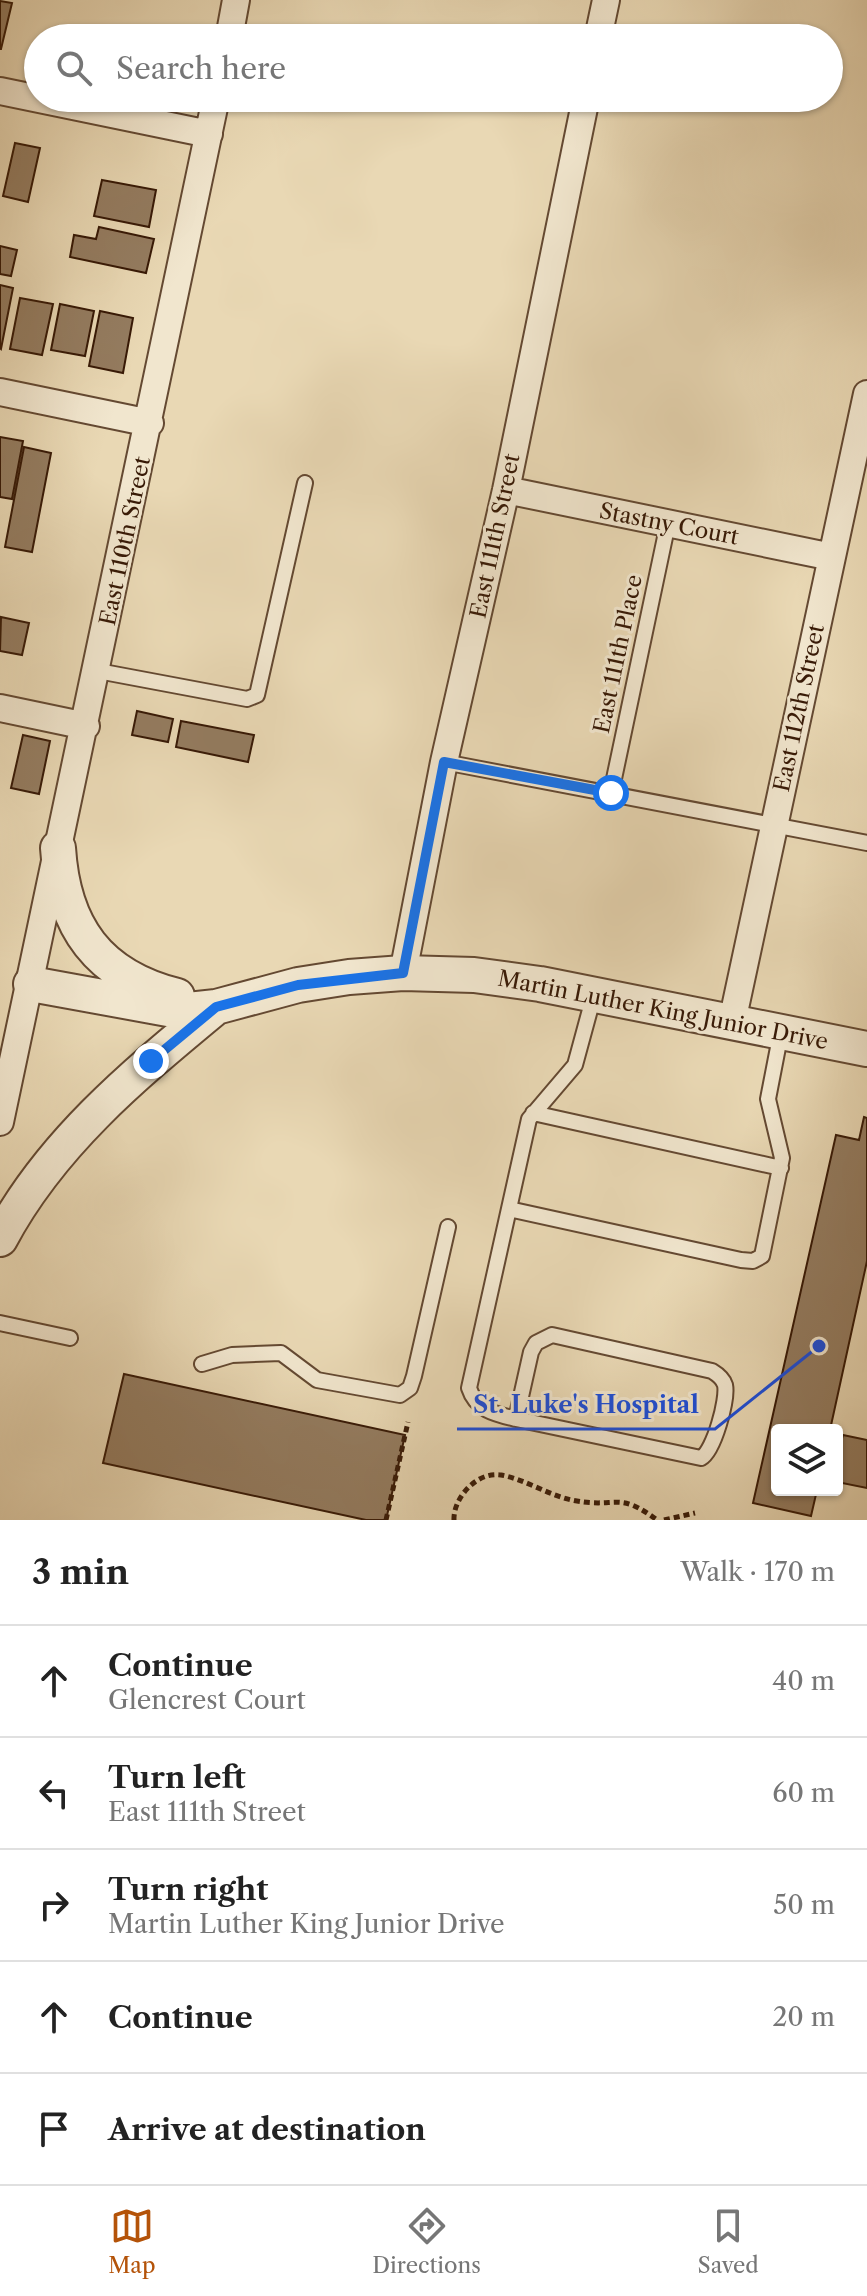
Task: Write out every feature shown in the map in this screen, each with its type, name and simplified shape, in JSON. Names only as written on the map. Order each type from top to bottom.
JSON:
[{"type":"street","points":[[232,24],[236,0]]},
{"type":"street","points":[[601,24],[606,0]]},
{"type":"street","points":[[0,91],[24,96]]},
{"type":"street","points":[[102,112],[209,134]]},
{"type":"street","name":"East 110th Street","points":[[31,984],[213,112]]},
{"type":"street","name":"East 111th Street","points":[[403,973],[444,762],[506,490],[583,112]]},
{"type":"street","points":[[0,392],[150,423]]},
{"type":"street","name":"East 112th Street","points":[[732,1022],[867,394]]},
{"type":"street","name":"Stastny Court","points":[[506,490],[832,557]]},
{"type":"street","points":[[0,708],[86,726]]},
{"type":"street","points":[[58,848],[64,899],[92,948],[129,978],[164,993],[216,1007]]},
{"type":"street","name":"Martin Luther King Junior Drive","points":[[31,984],[162,1009],[216,1007],[298,985],[403,973],[508,979],[867,1049]]},
{"type":"street","points":[[0,1122],[8,1049],[31,984]]},
{"type":"street","points":[[0,1239],[29,1191],[103,1103],[216,1007]]},
{"type":"lane","points":[[98,671],[247,699],[257,695],[305,483]]},
{"type":"lane","name":"East 111th Place","points":[[611,793],[668,523]]},
{"type":"lane","points":[[444,762],[867,843]]},
{"type":"lane","points":[[516,1419],[531,1352],[536,1343],[552,1335],[712,1371],[725,1384],[713,1445],[701,1458],[516,1419],[477,1405],[469,1388],[533,1113],[575,1065],[584,1043],[594,995]]},
{"type":"lane","points":[[509,1209],[753,1261],[762,1256],[781,1168],[781,1148],[768,1099],[781,1032]]},
{"type":"lane","points":[[533,1113],[781,1168]]},
{"type":"lane","points":[[202,1364],[232,1355],[281,1353],[317,1380],[400,1395],[410,1388],[414,1376],[448,1227]]},
{"type":"lane","points":[[0,1323],[70,1338]]},
{"type":"path","points":[[386,1520],[408,1422]]},
{"type":"path","points":[[454,1520],[454,1509],[468,1485],[499,1474],[578,1501],[635,1503],[655,1519]]},
{"type":"path","points":[[664,1520],[695,1513]]},
{"type":"building","points":[[0,1],[12,3],[1,49],[0,49]]},
{"type":"building","points":[[15,143],[40,148],[28,202],[3,196]]},
{"type":"building","points":[[102,180],[156,190],[149,227],[94,216]]},
{"type":"building","points":[[99,227],[154,239],[146,273],[70,257],[74,235],[96,239]]},
{"type":"building","points":[[0,246],[17,250],[11,276],[0,274]]},
{"type":"building","points":[[0,285],[13,288],[1,349],[0,348]]},
{"type":"building","points":[[20,298],[53,304],[42,355],[10,349]]},
{"type":"building","points":[[60,304],[94,311],[85,356],[51,350]]},
{"type":"building","points":[[100,311],[133,318],[123,373],[89,366]]},
{"type":"building","points":[[0,437],[23,441],[12,499],[0,497]]},
{"type":"building","points":[[24,447],[51,453],[32,552],[5,547]]},
{"type":"building","points":[[1,617],[29,623],[22,655],[0,651]]},
{"type":"building","points":[[137,711],[173,719],[168,742],[132,735]]},
{"type":"building","points":[[181,721],[254,735],[248,762],[176,747]]},
{"type":"building","points":[[23,735],[50,741],[39,794],[11,788]]},
{"type":"building","points":[[864,1117],[867,1118],[867,1261],[831,1424],[771,1424],[771,1496],[816,1496],[811,1516],[753,1503],[836,1135],[859,1140]]},
{"type":"building","points":[[124,1374],[405,1435],[386,1520],[366,1520],[103,1463]]},
{"type":"building","points":[[843,1435],[867,1440],[867,1488],[843,1483]]},
{"type":"place","name":"St. Luke's Hospital","points":[[819,1346]]},
{"type":"route","points":[[151,1061],[216,1007],[298,985],[403,973],[444,762],[611,793]]}]
